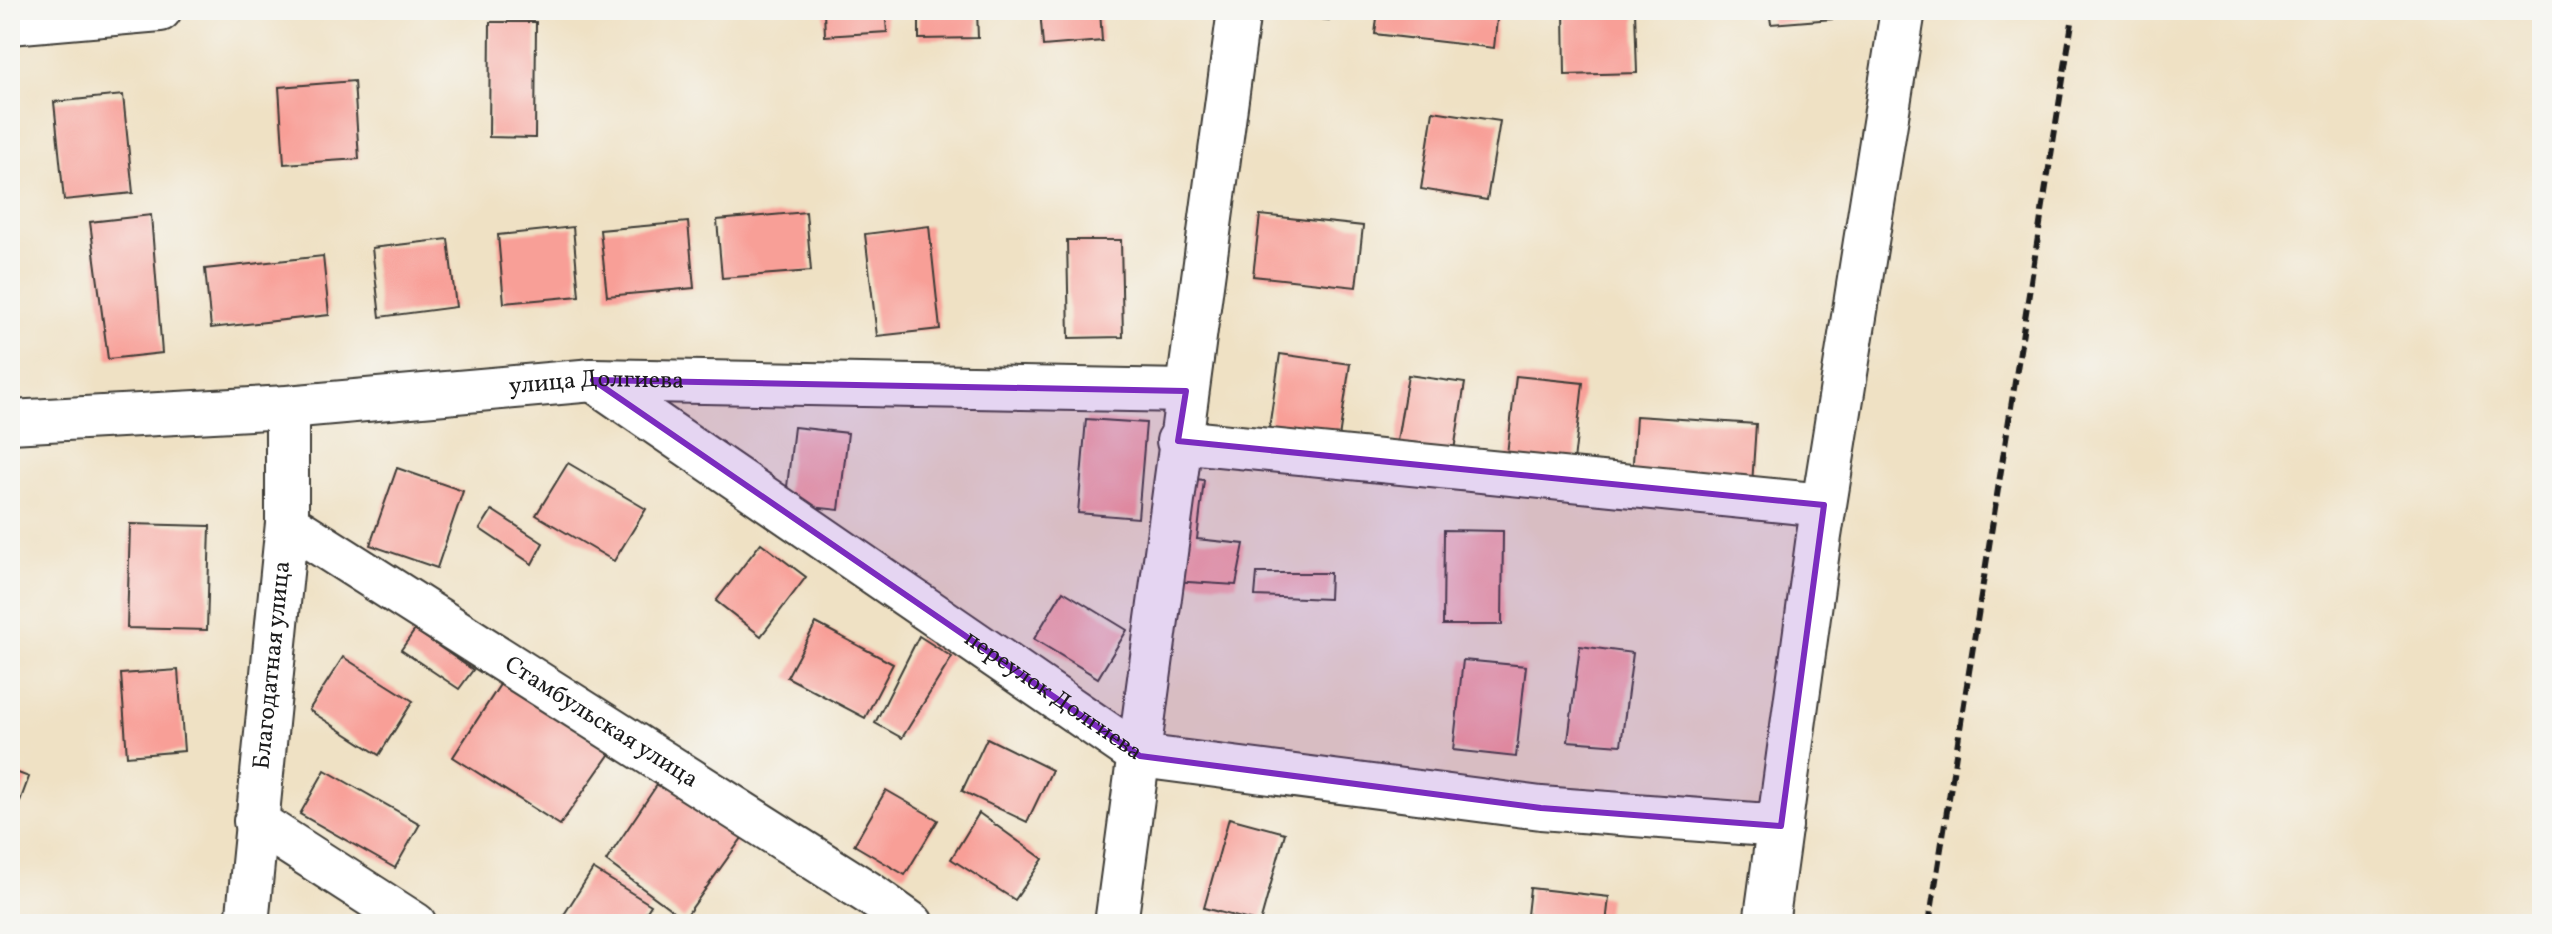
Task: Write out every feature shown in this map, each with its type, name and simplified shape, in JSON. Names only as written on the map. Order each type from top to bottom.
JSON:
[{"type":"street","points":[[10,23],[160,10]]},
{"type":"street","points":[[1116,924],[1140,756],[1178,441],[1239,10]]},
{"type":"street","points":[[1766,924],[1824,505],[1903,10]]},
{"type":"street","name":"улица Долгиева","points":[[10,422],[287,407],[593,380],[1186,391]]},
{"type":"street","name":"переулок Долгиева","points":[[593,380],[1140,756],[1541,808],[1781,826]]},
{"type":"street","name":"Благодатная улица","points":[[247,924],[287,523],[287,407]]},
{"type":"street","points":[[1178,441],[1824,505]]},
{"type":"street","name":"Стамбульская улица","points":[[287,523],[870,894],[912,924]]},
{"type":"street","points":[[255,821],[415,924]]},
{"type":"highlighted area","points":[[593,380],[1186,391],[1178,441],[1824,505],[1781,826],[1541,808],[1140,756]]},
{"type":"building","points":[[824,10],[885,10],[887,32],[825,36]]},
{"type":"building","points":[[919,10],[977,10],[978,38],[919,39]]},
{"type":"building","points":[[1040,10],[1100,10],[1102,41],[1043,46]]},
{"type":"building","points":[[1256,10],[1330,10],[1329,20]]},
{"type":"building","points":[[1378,10],[1498,10],[1494,48],[1375,34]]},
{"type":"building","points":[[1564,10],[1635,10],[1637,73],[1565,75]]},
{"type":"building","points":[[1769,10],[1831,10],[1832,19],[1771,24]]},
{"type":"building","points":[[490,22],[536,22],[535,138],[489,137]]},
{"type":"building","points":[[354,81],[359,159],[284,164],[279,87]]},
{"type":"building","points":[[123,95],[133,193],[64,200],[54,102]]},
{"type":"building","points":[[1433,111],[1500,121],[1487,200],[1421,189]]},
{"type":"building","points":[[806,212],[811,271],[722,278],[717,220]]},
{"type":"building","points":[[151,215],[162,353],[108,359],[90,222]]},
{"type":"building","points":[[1260,215],[1363,226],[1356,287],[1253,276]]},
{"type":"building","points":[[688,222],[694,288],[607,296],[600,230]]},
{"type":"building","points":[[929,226],[940,329],[877,336],[865,234]]},
{"type":"building","points":[[573,227],[579,296],[504,303],[498,235]]},
{"type":"building","points":[[448,239],[456,307],[380,317],[372,248]]},
{"type":"building","points":[[1067,240],[1121,240],[1123,337],[1069,338]]},
{"type":"building","points":[[323,256],[329,315],[211,328],[205,269]]},
{"type":"building","points":[[1280,354],[1350,364],[1338,445],[1268,435]]},
{"type":"building","points":[[1408,375],[1465,383],[1452,462],[1395,453]]},
{"type":"building","points":[[1516,376],[1583,383],[1573,470],[1506,463]]},
{"type":"building","points":[[1636,416],[1756,424],[1752,485],[1632,478]]},
{"type":"building","points":[[1086,419],[1146,423],[1138,518],[1078,513]]},
{"type":"building","points":[[794,427],[848,433],[839,510],[785,504]]},
{"type":"building","points":[[568,463],[646,509],[614,561],[536,515]]},
{"type":"building","points":[[397,468],[463,491],[437,568],[370,545]]},
{"type":"building","points":[[1186,478],[1204,480],[1197,539],[1244,544],[1236,585],[1172,581]]},
{"type":"building","points":[[492,510],[543,543],[532,564],[480,529]]},
{"type":"building","points":[[130,524],[210,526],[207,630],[127,628]]},
{"type":"building","points":[[1444,530],[1503,531],[1502,625],[1443,625]]},
{"type":"building","points":[[761,543],[806,577],[761,636],[716,601]]},
{"type":"building","points":[[1257,573],[1330,573],[1329,599],[1255,596]]},
{"type":"building","points":[[1063,591],[1127,630],[1098,678],[1034,639]]},
{"type":"building","points":[[816,623],[893,664],[865,718],[787,677]]},
{"type":"building","points":[[415,630],[473,670],[459,689],[401,650]]},
{"type":"building","points":[[919,636],[952,657],[902,738],[875,723]]},
{"type":"building","points":[[1580,646],[1633,653],[1621,745],[1568,741]]},
{"type":"building","points":[[343,657],[413,701],[379,755],[309,710]]},
{"type":"building","points":[[1463,660],[1526,666],[1516,757],[1453,750]]},
{"type":"building","points":[[178,670],[184,751],[127,756],[121,674]]},
{"type":"building","points":[[503,680],[611,752],[560,825],[453,757]]},
{"type":"building","points":[[987,738],[1052,770],[1027,822],[962,791]]},
{"type":"building","points":[[10,770],[29,777],[10,828]]},
{"type":"building","points":[[325,770],[420,824],[395,868],[300,814]]},
{"type":"building","points":[[661,779],[747,831],[684,919],[606,861]]},
{"type":"building","points":[[886,790],[938,820],[905,875],[854,845]]},
{"type":"building","points":[[979,813],[1043,859],[1015,900],[951,859]]},
{"type":"building","points":[[1229,818],[1285,833],[1260,923],[1204,908]]},
{"type":"building","points":[[593,869],[651,905],[639,924],[558,924]]},
{"type":"building","points":[[1530,888],[1609,897],[1606,924],[1526,924]]},
{"type":"railway","points":[[1929,924],[2074,10]]}]
